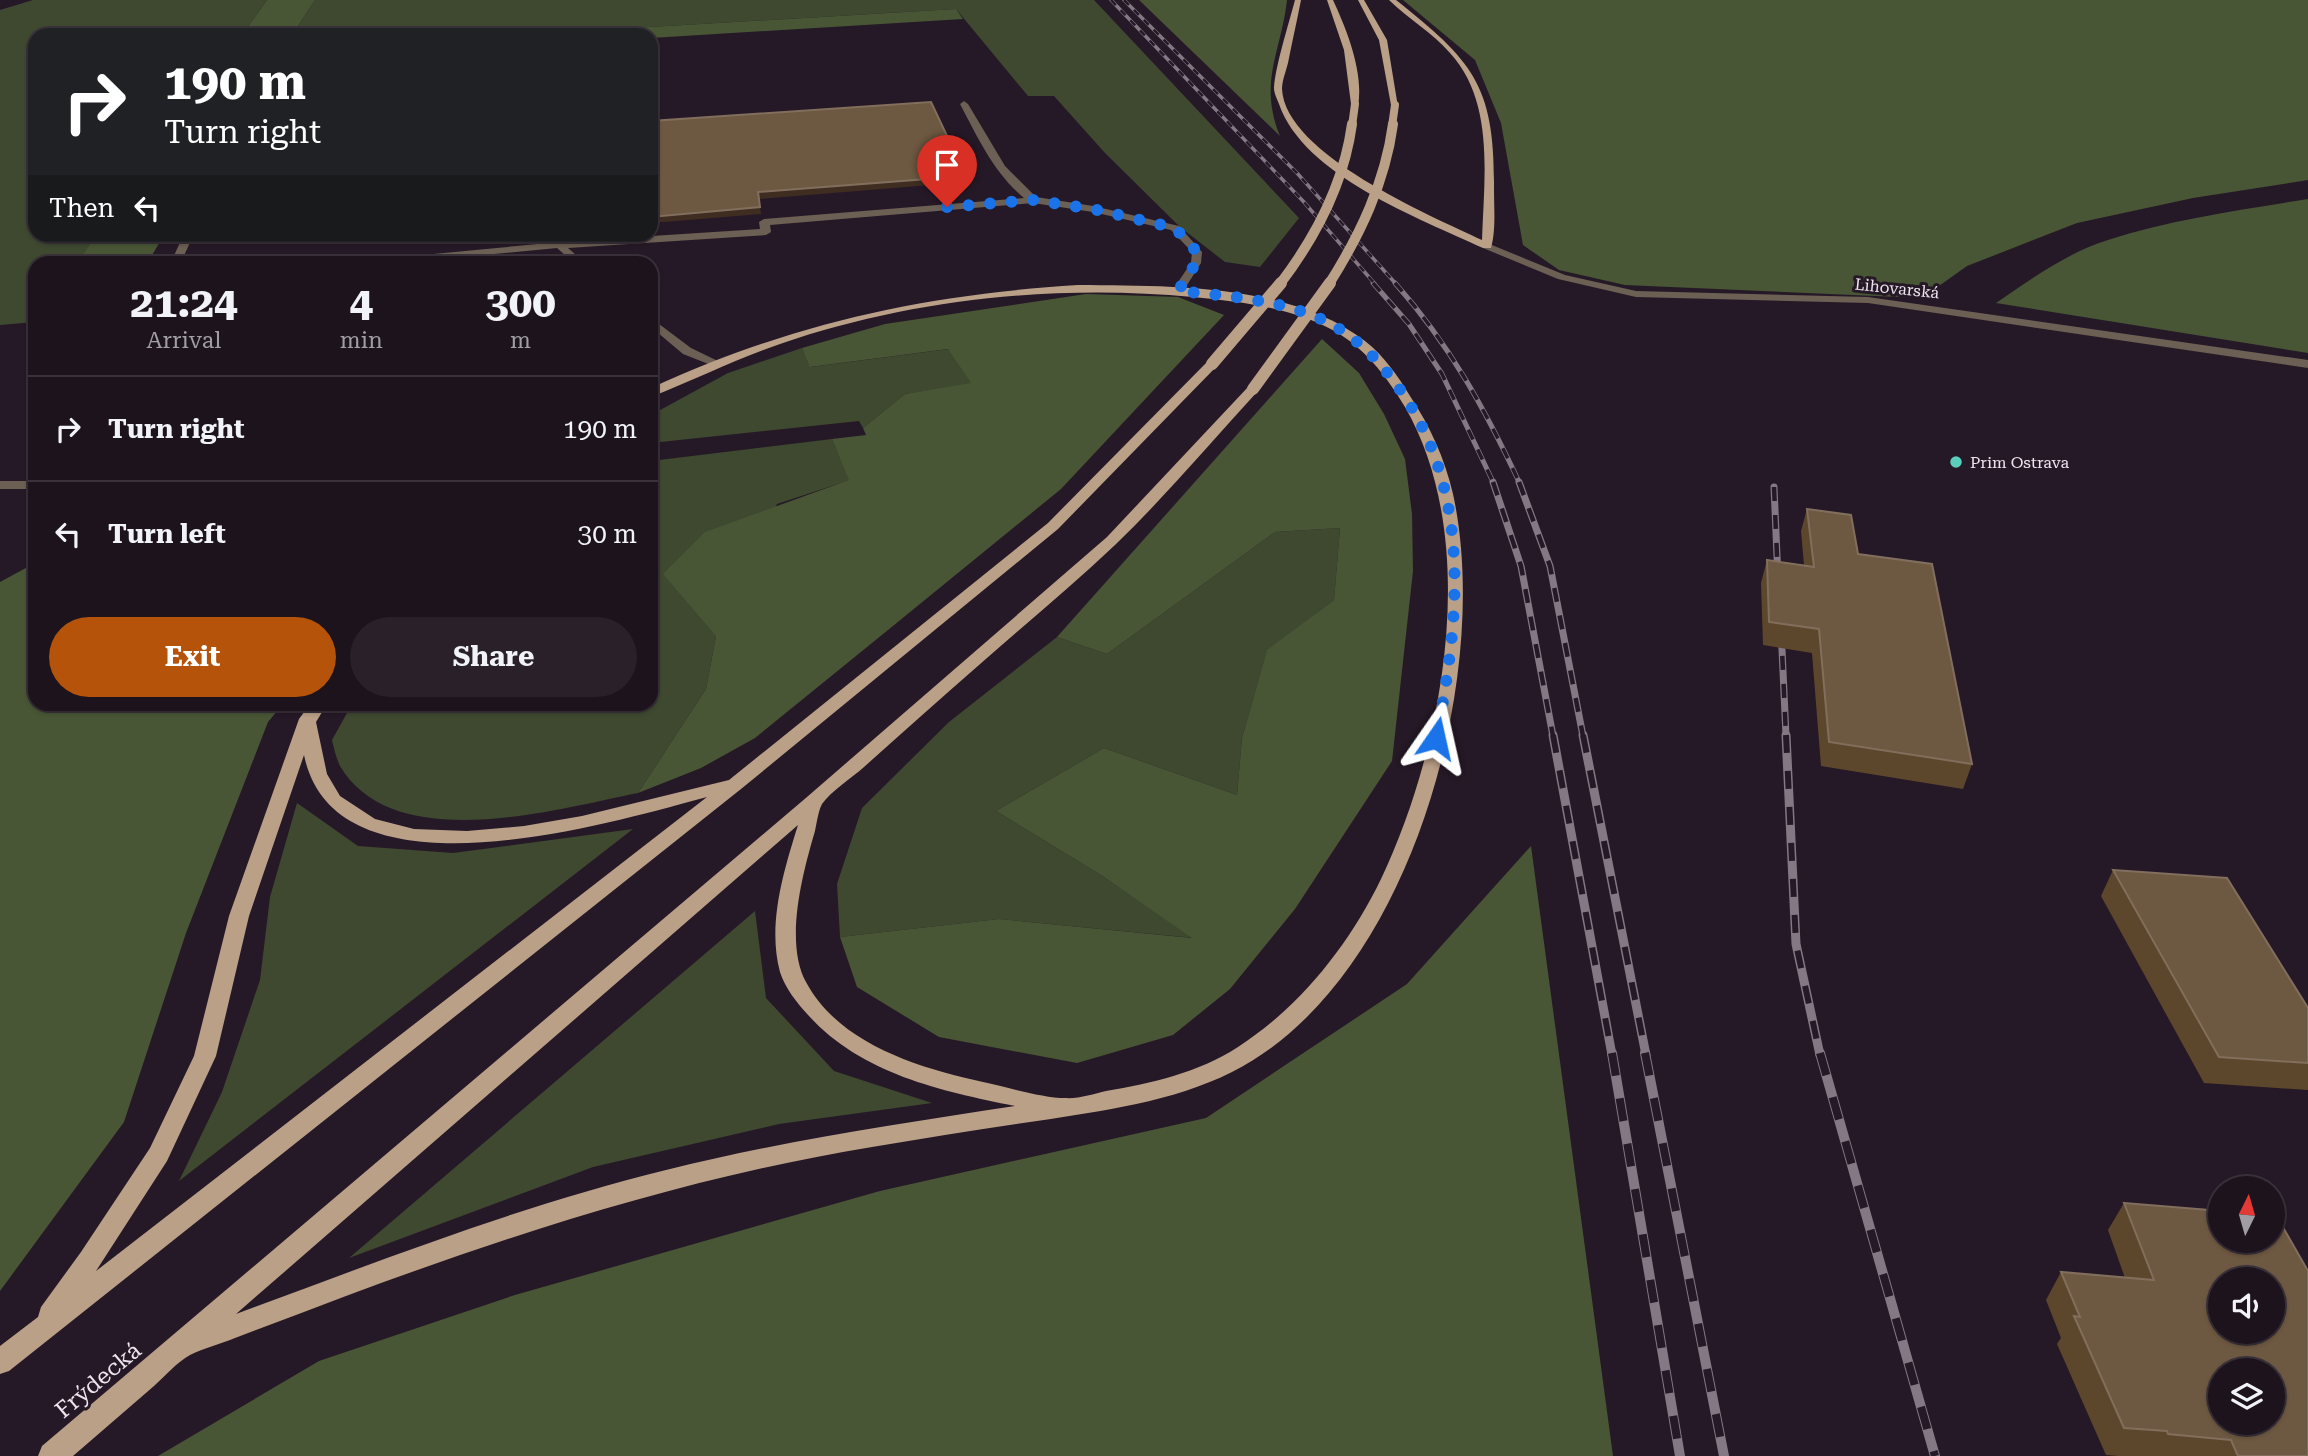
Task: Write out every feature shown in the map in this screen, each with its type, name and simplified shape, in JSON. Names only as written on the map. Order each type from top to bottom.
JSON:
[{"type":"main road","points":[[1298,0],[1290,42],[1279,77],[1279,97],[1300,133],[1344,173],[1488,246],[1489,144],[1478,93],[1456,55],[1392,0]]},
{"type":"main road","points":[[0,1362],[735,785],[1053,526],[1212,364],[1276,289],[1333,198],[1347,158],[1355,104],[1353,65],[1339,19],[1330,0]]},
{"type":"main road","name":"Frýdecká","points":[[52,1456],[814,801],[1112,540],[1253,389],[1323,297],[1375,200],[1391,150],[1395,105],[1383,40],[1362,0]]},
{"type":"main road","points":[[180,1347],[450,1246],[586,1201],[796,1151],[1065,1107],[1169,1085],[1224,1067],[1251,1051],[1290,1018],[1333,973],[1368,922],[1395,870],[1430,768],[1450,659],[1455,588],[1453,542],[1447,497],[1422,428],[1396,384],[1369,351],[1326,322],[1274,305],[1178,291],[1058,290],[946,303],[828,326],[716,363],[658,390]]},
{"type":"main road","points":[[313,711],[316,768],[323,786],[333,800],[358,818],[392,831],[414,835],[476,837],[550,828],[735,785]]},
{"type":"main road","points":[[37,1332],[138,1188],[159,1154],[191,1088],[205,1056],[239,916],[313,711]]},
{"type":"main road","points":[[814,801],[789,894],[787,931],[790,971],[814,1009],[850,1040],[902,1066],[952,1083],[1065,1107]]},
{"type":"street","points":[[964,104],[1002,173],[1013,186],[1033,200]]},
{"type":"street","points":[[658,239],[766,232],[764,222],[1033,200],[1093,209],[1175,228],[1197,252],[1196,263],[1178,291]]},
{"type":"street","points":[[448,256],[618,242]]},
{"type":"street","points":[[559,246],[572,256]]},
{"type":"street","name":"Lihovarská","points":[[1488,246],[1571,280],[1636,294],[1667,297],[1807,296],[1868,300],[2308,363]]},
{"type":"street","points":[[658,327],[687,351],[716,363]]},
{"type":"street","points":[[0,485],[28,485]]},
{"type":"green space","points":[[33,0],[267,0],[247,28],[28,28],[28,242],[93,242],[82,256],[28,256],[28,323],[0,325],[0,10]]},
{"type":"green space","points":[[267,0],[315,0],[297,28],[247,28]]},
{"type":"green space","points":[[315,0],[1094,0],[1299,218],[1260,267],[1225,262],[1180,227],[1105,153],[1054,96],[1028,96],[956,9],[634,28],[297,28]]},
{"type":"green space","points":[[1139,0],[1287,0],[1271,83],[1274,117],[1280,136]]},
{"type":"green space","points":[[1403,0],[2308,0],[2308,180],[2193,198],[2077,223],[1967,266],[1922,298],[1625,285],[1559,270],[1523,245],[1501,123],[1475,60]]},
{"type":"green space","points":[[956,9],[963,19],[658,38],[658,28],[634,28]]},
{"type":"green space","points":[[2308,199],[2308,353],[1996,303],[2064,259],[2108,240],[2182,221]]},
{"type":"green space","points":[[92,242],[160,242],[152,256],[82,256]]},
{"type":"green space","points":[[1086,294],[1178,297],[1224,315],[1061,489],[755,738],[701,768],[638,793],[706,689],[716,636],[663,574],[705,532],[849,480],[832,439],[866,435],[863,428],[905,394],[971,383],[948,349],[810,367],[802,348],[885,324]]},
{"type":"green space","points":[[1322,339],[1359,373],[1384,414],[1405,459],[1412,514],[1413,571],[1392,761],[1295,909],[1230,989],[1173,1035],[1077,1063],[939,1037],[857,987],[840,937],[999,919],[1192,938],[1104,877],[996,811],[1104,748],[1237,795],[1242,738],[1267,650],[1334,600],[1340,528],[1275,532],[1107,654],[1057,637]]},
{"type":"green space","points":[[802,348],[811,367],[949,349],[972,384],[905,394],[863,428],[859,421],[658,442],[658,411],[728,373]]},
{"type":"green space","points":[[832,439],[850,480],[777,504],[716,636],[706,689],[638,793],[565,808],[479,820],[437,819],[398,811],[365,794],[340,766],[332,740],[348,711],[658,711],[658,460]]},
{"type":"green space","points":[[1340,528],[1334,600],[1267,651],[1242,738],[1237,795],[1104,748],[996,811],[1104,877],[1194,938],[999,919],[840,937],[837,884],[862,808],[949,722],[1057,637],[1107,654],[1275,532]]},
{"type":"green space","points":[[28,567],[28,711],[277,711],[268,722],[186,933],[124,1122],[0,1291],[0,582]]},
{"type":"green space","points":[[297,803],[358,846],[453,853],[633,829],[179,1181],[222,1092],[260,980],[270,897]]},
{"type":"green space","points":[[1531,846],[1613,1456],[158,1456],[319,1361],[515,1295],[880,1191],[1206,1118],[1407,984]]},
{"type":"green space","points":[[755,911],[766,998],[834,1071],[932,1103],[779,1124],[593,1167],[349,1258]]},
{"type":"building","points":[[931,102],[966,176],[758,192],[760,207],[658,216],[658,121]]},
{"type":"building","points":[[1807,509],[1851,515],[1858,554],[1932,564],[1972,764],[1829,742],[1819,629],[1769,622],[1767,560],[1814,567]]},
{"type":"building","points":[[2113,870],[2227,878],[2308,1008],[2308,1063],[2219,1057]]},
{"type":"building","points":[[2124,1203],[2208,1210],[2208,1253],[2286,1253],[2286,1232],[2308,1271],[2308,1456],[2238,1456],[2231,1440],[2124,1428],[2074,1316],[2080,1317],[2061,1272],[2154,1280]]},
{"type":"railway","points":[[1111,0],[1303,201],[1375,284]]},
{"type":"railway","points":[[1124,0],[1297,173],[1396,284]]},
{"type":"railway","points":[[1373,283],[1409,324],[1442,374],[1494,484]]},
{"type":"railway","points":[[1395,283],[1433,330],[1465,379],[1519,482]]},
{"type":"railway","points":[[1493,482],[1521,566],[1553,736]]},
{"type":"railway","points":[[1519,482],[1550,566],[1583,736]]},
{"type":"railway","points":[[1774,487],[1778,579]]},
{"type":"railway","points":[[1781,628],[1786,736]]},
{"type":"railway","points":[[1553,735],[1612,1055]]},
{"type":"railway","points":[[1583,735],[1646,1055]]},
{"type":"railway","points":[[1786,735],[1796,944],[1820,1055]]},
{"type":"railway","points":[[1612,1053],[1680,1456]]},
{"type":"railway","points":[[1645,1053],[1724,1456]]},
{"type":"railway","points":[[1820,1053],[1935,1456]]},
{"type":"place","name":"Prim Ostrava","points":[[1956,462]]},
{"type":"route","points":[[947,207],[1033,200],[1093,209],[1175,228],[1197,252],[1196,263],[1178,291],[1254,301],[1301,313],[1346,333],[1375,357],[1410,405],[1433,451],[1451,519],[1455,588],[1453,634],[1447,685],[1436,738]]}]
